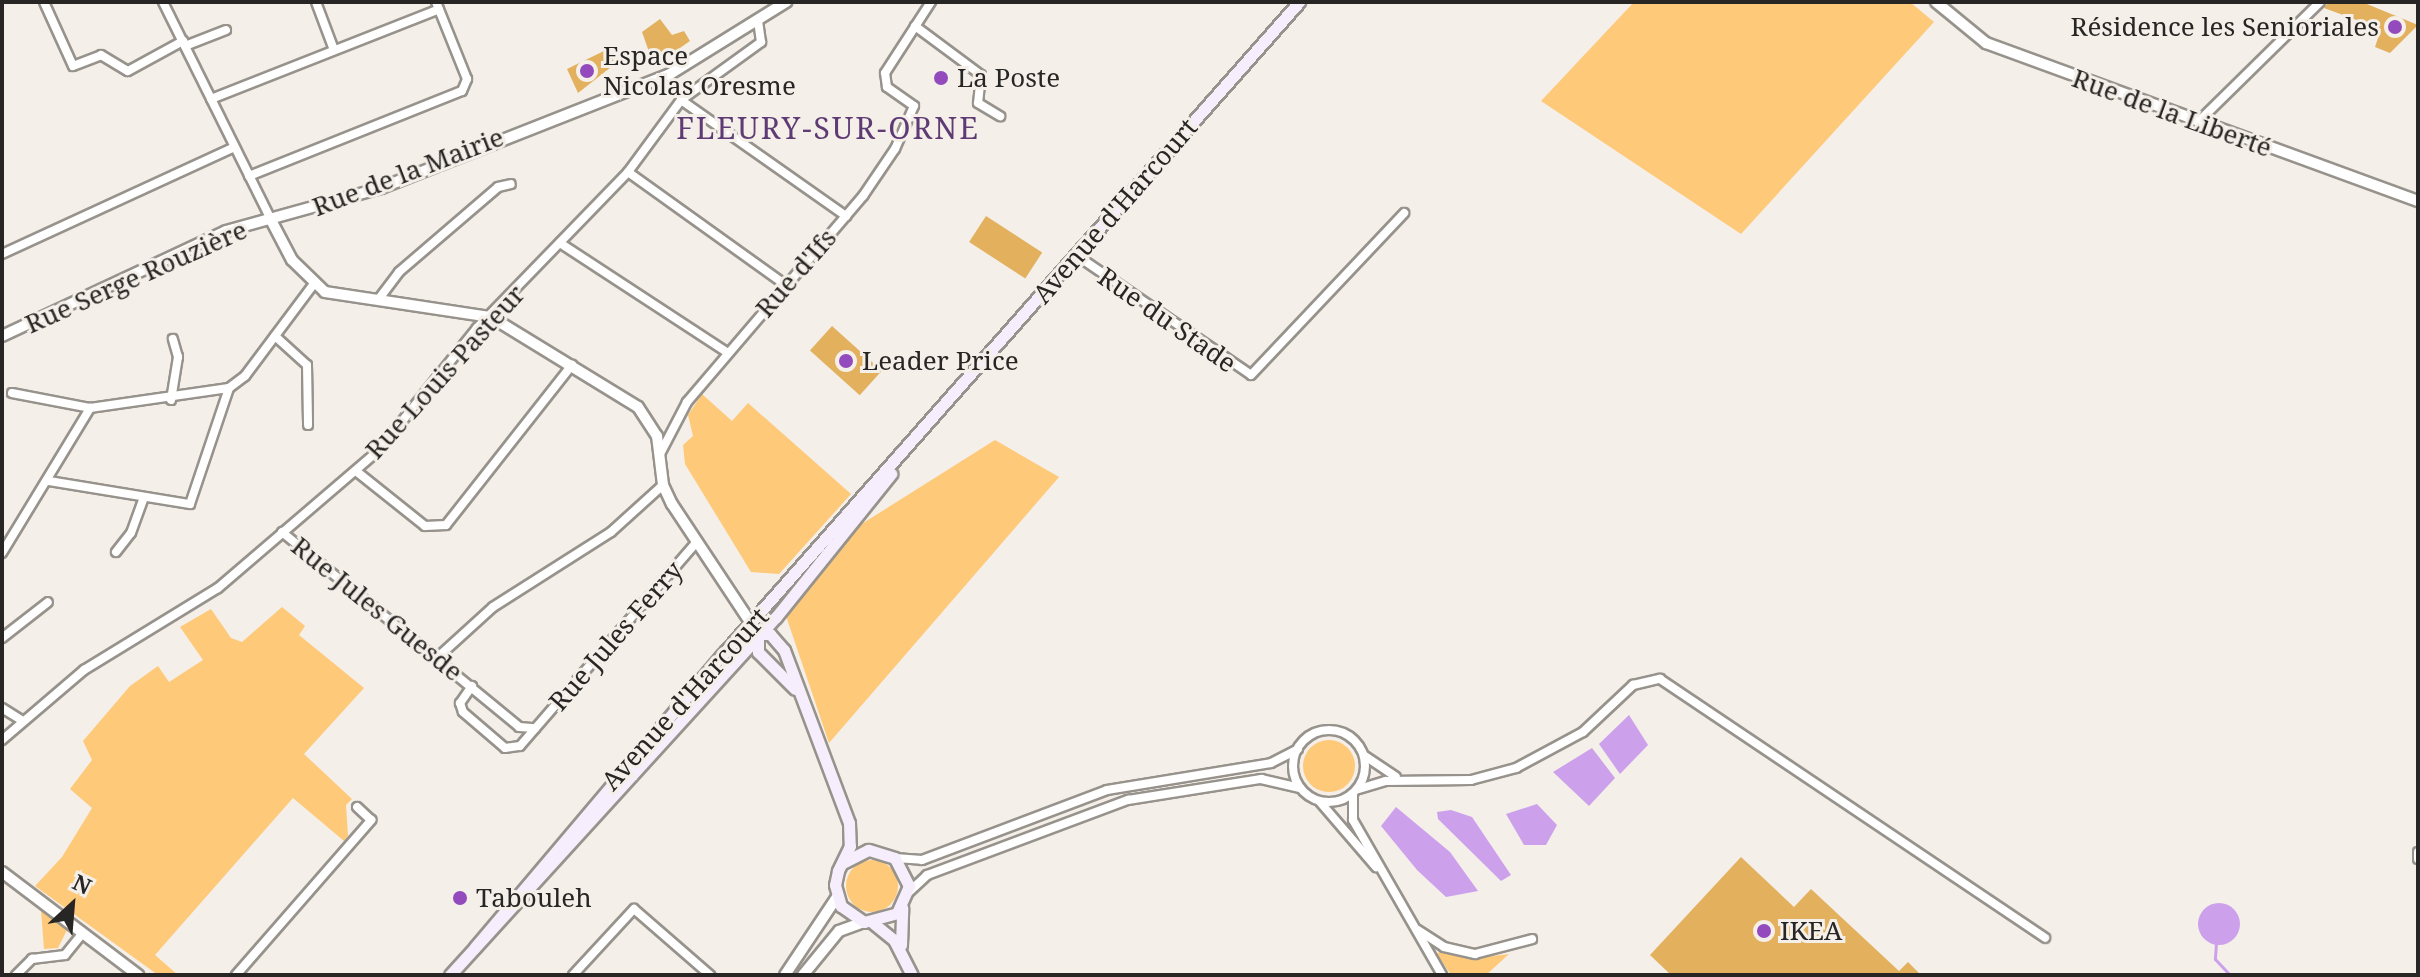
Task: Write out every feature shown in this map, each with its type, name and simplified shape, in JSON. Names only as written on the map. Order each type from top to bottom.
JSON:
[{"type":"main road","name":"Avenue d'Harcourt","points":[[450,975],[1299,2]]},
{"type":"main road","name":"Avenue d'Harcourt","points":[[475,947],[685,720],[754,630]]},
{"type":"main road","points":[[797,690],[758,652],[754,630],[770,634],[781,644],[849,823],[873,850],[895,858],[906,873],[908,892],[898,926],[903,954],[912,975]]},
{"type":"main road","points":[[849,823],[837,897],[846,912],[868,922],[903,954]]},
{"type":"main road","points":[[844,862],[873,850]]},
{"type":"main road","points":[[868,922],[903,906]]},
{"type":"street","points":[[44,2],[73,66],[101,55],[128,71],[184,44],[226,30]]},
{"type":"street","points":[[163,2],[271,220],[313,285],[337,297],[491,317],[638,407],[661,452],[663,485],[696,543],[754,630]]},
{"type":"street","points":[[316,2],[334,50]]},
{"type":"street","points":[[758,20],[786,2]]},
{"type":"street","points":[[931,2],[915,26],[981,75],[978,103],[1000,116]]},
{"type":"street","points":[[2197,123],[2320,2]]},
{"type":"street","name":"Rue de la Liberté","points":[[1937,3],[1986,43],[2417,202]]},
{"type":"street","points":[[211,99],[438,6],[467,79],[462,91],[249,176]]},
{"type":"street","name":"Rue Louis Pasteur","points":[[2,740],[21,720],[84,670],[218,588],[356,471],[491,317],[628,172],[681,100],[761,42],[758,20]]},
{"type":"street","name":"Rue de la Mairie","points":[[271,220],[381,188],[544,120],[683,68],[758,20]]},
{"type":"street","name":"Rue d'Ifs","points":[[661,452],[687,402],[846,216],[914,116],[914,106],[887,87],[885,73],[915,26]]},
{"type":"street","points":[[681,100],[846,216]]},
{"type":"street","points":[[2,254],[235,147]]},
{"type":"street","points":[[628,172],[786,285]]},
{"type":"street","points":[[378,300],[399,272],[498,187],[511,184]]},
{"type":"street","name":"Rue du Stade","points":[[1076,255],[1251,375],[1404,213]]},
{"type":"street","name":"Rue Serge Rouzière","points":[[2,336],[226,231],[271,220]]},
{"type":"street","points":[[560,243],[728,353]]},
{"type":"street","points":[[49,481],[110,487],[179,507],[194,500],[229,388],[275,336],[313,285]]},
{"type":"street","points":[[275,336],[307,365],[308,425]]},
{"type":"street","points":[[171,400],[178,357],[173,339]]},
{"type":"street","points":[[356,471],[425,526],[446,525],[572,365]]},
{"type":"street","points":[[12,393],[90,408],[171,400],[229,388]]},
{"type":"street","points":[[2,553],[49,481],[90,408]]},
{"type":"street","points":[[438,657],[493,607],[611,532],[663,485]]},
{"type":"street","points":[[116,552],[131,533],[144,498]]},
{"type":"street","name":"Rue Jules Guesde","points":[[282,532],[438,657],[519,727],[536,728]]},
{"type":"street","name":"Rue Jules Ferry","points":[[536,728],[696,543]]},
{"type":"street","points":[[2,638],[48,602]]},
{"type":"street","points":[[1319,801],[1404,780],[1471,780],[1516,768],[1583,732],[1630,688],[1651,678],[1678,686],[2045,938]]},
{"type":"street","name":"Rue Jules Guesde","points":[[472,686],[461,707],[505,748],[520,746],[536,728]]},
{"type":"street","points":[[2,708],[21,720]]},
{"type":"street","points":[[895,858],[922,860],[1107,790],[1271,763],[1298,749],[1310,735],[1333,730],[1352,738],[1364,755],[1404,780]]},
{"type":"street","points":[[1298,749],[1293,766],[1300,788]]},
{"type":"street","points":[[1364,755],[1351,816],[1442,975]]},
{"type":"street","points":[[908,892],[927,875],[1097,808],[1241,781],[1277,779],[1300,788],[1319,801],[1382,874]]},
{"type":"street","points":[[236,975],[371,820],[357,807]]},
{"type":"street","points":[[2418,852],[2418,859]]},
{"type":"street","points":[[2,872],[138,975]]},
{"type":"street","points":[[785,975],[837,897]]},
{"type":"street","points":[[573,975],[634,909],[710,975]]},
{"type":"street","points":[[803,975],[837,932],[868,922]]},
{"type":"street","points":[[1412,924],[1435,942],[1468,953],[1499,952],[1532,939]]},
{"type":"street","points":[[16,975],[32,959],[65,955],[83,933]]},
{"type":"shaded area","points":[[1634,2],[1910,2],[1934,22],[1741,234],[1541,101]]},
{"type":"shaded area","points":[[702,394],[732,421],[748,403],[851,494],[779,574],[751,572],[685,464],[683,445],[693,436],[688,415]]},
{"type":"shaded area","points":[[995,440],[1059,477],[829,743],[786,616],[860,525]]},
{"type":"shaded area","points":[[282,607],[305,626],[299,635],[364,688],[304,754],[352,799],[346,805],[348,836],[344,841],[293,798],[155,955],[178,975],[158,975],[35,886],[62,857],[92,808],[70,789],[92,760],[83,741],[130,686],[158,666],[169,682],[203,660],[180,627],[211,609],[231,638],[242,642]]},
{"type":"shaded area","points":[[1629,715],[1648,745],[1620,774],[1599,744]]},
{"type":"shaded area","points":[[1329,740],[1347,748],[1355,766],[1347,784],[1329,792],[1311,784],[1303,766],[1311,748]]},
{"type":"shaded area","points":[[1592,748],[1615,778],[1589,806],[1553,772]]},
{"type":"shaded area","points":[[1537,804],[1557,825],[1546,845],[1524,845],[1506,814]]},
{"type":"shaded area","points":[[1396,807],[1450,852],[1478,891],[1446,897],[1417,870],[1381,826]]},
{"type":"shaded area","points":[[1451,810],[1472,817],[1511,875],[1501,881],[1438,819],[1437,812]]},
{"type":"shaded area","points":[[872,860],[890,868],[898,886],[890,904],[872,912],[854,904],[846,886],[854,868]]},
{"type":"shaded area","points":[[2219,903],[2234,909],[2240,924],[2234,939],[2219,945],[2204,939],[2198,924],[2204,909]]},
{"type":"shaded area","points":[[41,910],[67,930],[58,948],[44,949]]},
{"type":"shaded area","points":[[1442,950],[1476,958],[1509,954],[1486,975],[1451,975],[1437,954]]},
{"type":"building","name":"Résidence les Senioriales","points":[[2329,2],[2362,2],[2418,25],[2390,53],[2375,47],[2381,29],[2324,8]]},
{"type":"building","points":[[660,19],[672,35],[684,31],[690,41],[654,66],[642,32]]},
{"type":"building","name":"Espace Nicolas Oresme","points":[[608,49],[615,64],[578,93],[567,69]]},
{"type":"building","points":[[986,216],[1042,252],[1025,278],[969,242]]},
{"type":"building","name":"Leader Price","points":[[832,326],[882,371],[860,395],[810,351]]},
{"type":"building","name":"IKEA","points":[[1741,857],[1794,907],[1811,889],[1899,971],[1908,962],[1921,975],[1671,975],[1650,955]]},
{"type":"waterway","points":[[2216,943],[2215,959],[2230,975]]},
{"type":"place","name":"Résidence les Senioriales","points":[[2395,27]]},
{"type":"place","name":"Espace Nicolas Oresme","points":[[587,71]]},
{"type":"place","name":"La Poste","points":[[941,78]]},
{"type":"place","name":"Leader Price","points":[[846,361]]},
{"type":"place","name":"Tabouleh","points":[[460,898]]},
{"type":"place","name":"IKEA","points":[[1764,931]]},
{"type":"district","name":"FLEURY-SUR-ORNE","points":[[828,128]]}]
